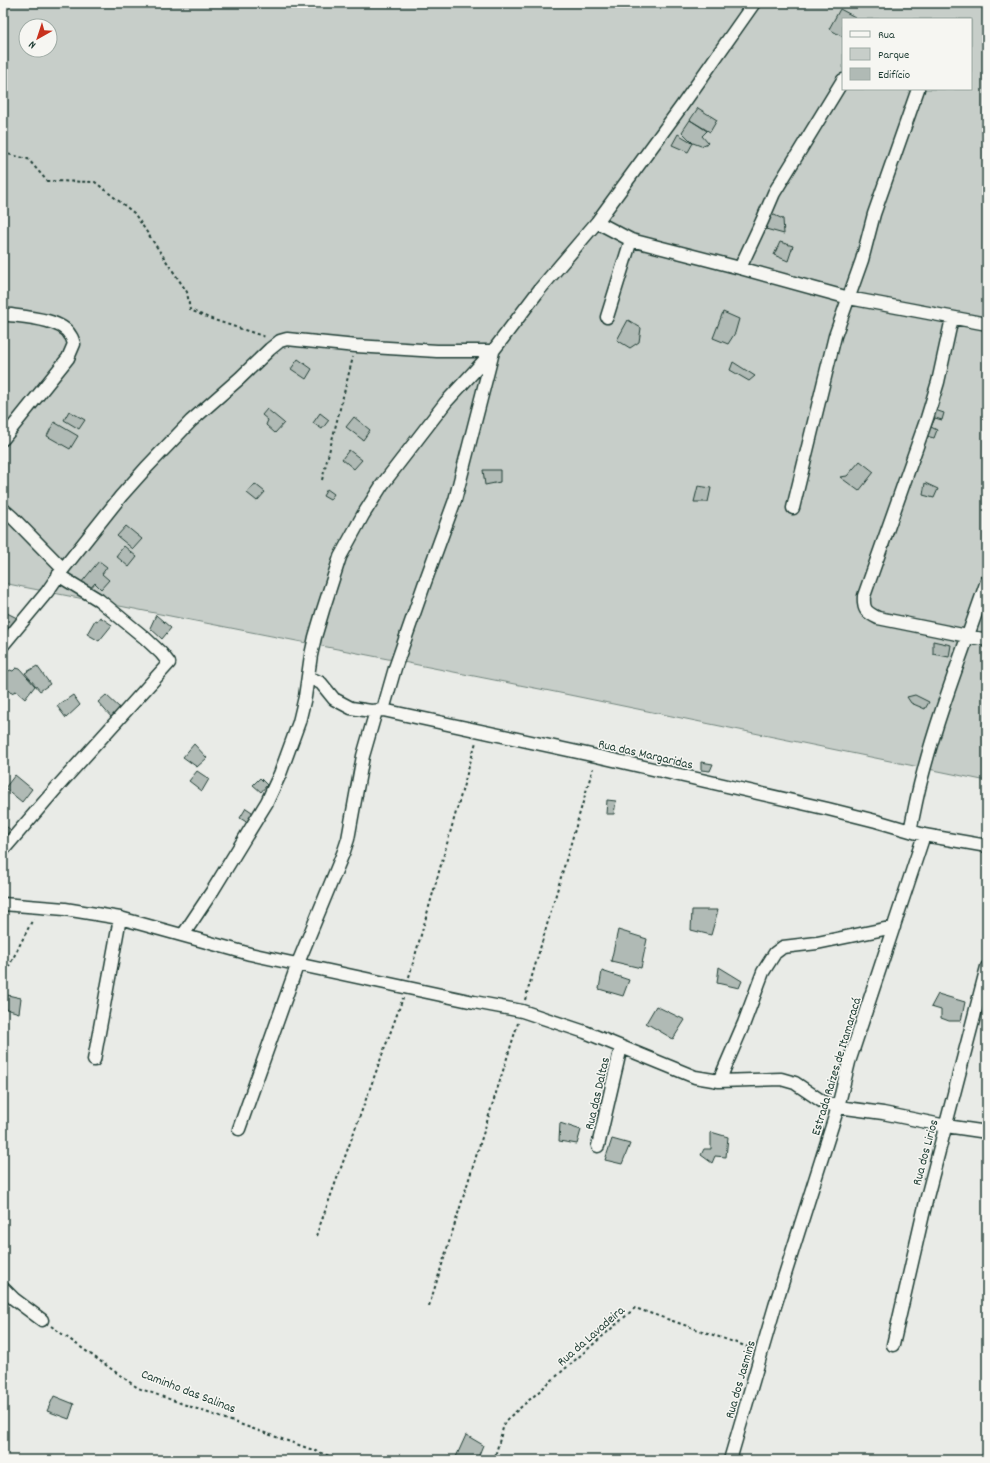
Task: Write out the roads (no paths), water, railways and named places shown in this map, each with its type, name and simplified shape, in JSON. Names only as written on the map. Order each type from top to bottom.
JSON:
[{"type":"street","points":[[182,935],[213,890],[267,802],[280,774],[292,741],[305,697],[315,637],[332,582],[340,557],[359,522],[382,485],[446,402],[494,351],[540,289],[597,222],[681,107],[754,3]]},
{"type":"street","points":[[740,268],[774,193],[842,82]]},
{"type":"street","points":[[793,508],[835,336],[862,260],[874,214],[918,90]]},
{"type":"street","points":[[597,222],[631,240],[849,298],[987,324]]},
{"type":"street","points":[[607,317],[631,240]]},
{"type":"street","points":[[3,314],[52,322],[62,327],[70,334],[74,344],[68,358],[3,440]]},
{"type":"street","points":[[952,318],[938,382],[927,418],[864,596],[863,604],[868,613],[878,618],[987,640]]},
{"type":"street","points":[[3,645],[47,592],[60,572],[121,496],[191,421],[240,378],[270,349],[280,342],[287,339],[292,339],[356,346],[437,351],[494,351]]},
{"type":"street","points":[[239,1129],[298,964],[348,839],[363,756],[396,668],[454,500],[494,351]]},
{"type":"street","points":[[3,509],[12,517],[60,572],[99,600],[145,638],[169,663],[59,785],[3,850]]},
{"type":"street","points":[[910,831],[922,777],[950,688],[987,581]]},
{"type":"street","name":"Rua das Margaridas","points":[[308,677],[321,683],[334,699],[350,708],[359,710],[380,710],[596,756],[876,820],[924,835],[987,846]]},
{"type":"street","name":"Estrada Raizes de Itamaracá","points":[[775,1306],[838,1107],[849,1062],[924,835]]},
{"type":"street","points":[[3,904],[98,914],[120,918],[250,954],[522,1011],[585,1032],[695,1077],[718,1081],[781,1079],[795,1083],[823,1102],[838,1107],[883,1113],[946,1126],[987,1132]]},
{"type":"street","points":[[94,1060],[120,918]]},
{"type":"street","points":[[718,1081],[744,1024],[762,972],[775,953],[783,946],[817,943],[894,927]]},
{"type":"street","name":"Rua dos Lirios","points":[[893,1345],[927,1197],[987,967]]},
{"type":"street","name":"Rua das Daltas","points":[[598,1146],[620,1047]]},
{"type":"street","points":[[3,1288],[14,1299],[42,1320]]},
{"type":"street","name":"Rua dos Jasmins","points":[[730,1460],[775,1306]]}]
